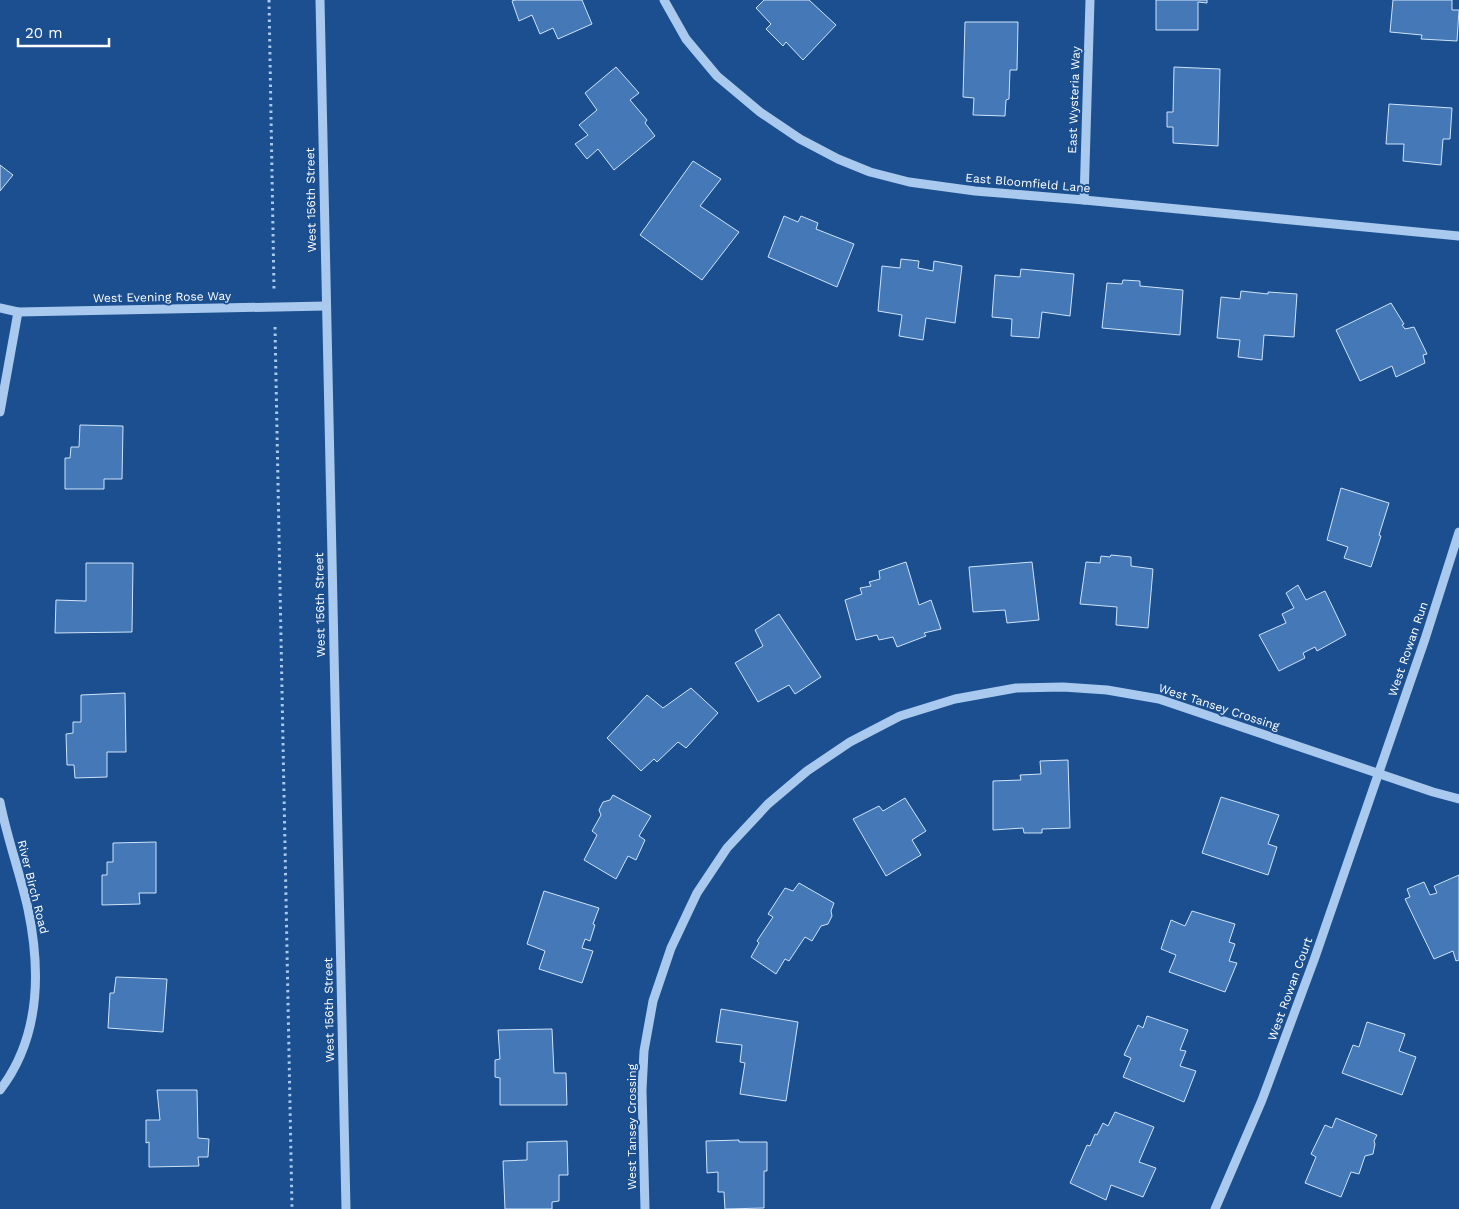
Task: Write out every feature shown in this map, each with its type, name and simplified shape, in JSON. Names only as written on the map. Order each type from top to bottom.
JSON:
[{"type":"street","name":"West 156th Street","points":[[320,0],[346,1209]]},
{"type":"street","name":"East Bloomfield Lane","points":[[664,0],[686,39],[717,76],[768,117],[800,139],[838,159],[870,172],[909,182],[975,191],[1459,236]]},
{"type":"street","name":"East Wysteria Way","points":[[1084,200],[1090,0]]},
{"type":"street","name":"West Evening Rose Way","points":[[0,308],[18,312],[326,306]]},
{"type":"street","points":[[0,412],[18,312]]},
{"type":"street","name":"West Rowan Run","points":[[1378,773],[1425,639],[1459,532]]},
{"type":"street","name":"West Tansey Crossing","points":[[645,1209],[642,1090],[644,1051],[652,1001],[671,948],[697,893],[727,848],[781,792],[807,771],[850,742],[900,716],[955,699],[1016,688],[1064,687],[1107,690],[1159,699],[1433,792],[1459,798]]},
{"type":"street","name":"West Rowan Court","points":[[1215,1209],[1266,1090],[1314,960],[1378,773]]},
{"type":"street","name":"River Birch Road","points":[[0,802],[28,907],[35,946],[36,981],[34,1013],[24,1049],[6,1083],[0,1090]]},
{"type":"path","points":[[269,0],[292,1209]]},
{"type":"building","points":[[582,0],[592,24],[558,39],[553,28],[540,34],[532,15],[519,21],[512,1]]},
{"type":"building","points":[[764,0],[809,0],[836,25],[803,60],[786,42],[783,46],[766,29],[771,24],[756,8]]},
{"type":"building","points":[[1156,0],[1207,0],[1207,3],[1198,2],[1198,30],[1156,30]]},
{"type":"building","points":[[1393,0],[1452,0],[1452,10],[1459,10],[1457,41],[1421,39],[1422,35],[1390,32]]},
{"type":"building","points":[[965,22],[1018,22],[1017,70],[1010,70],[1009,99],[1006,100],[1005,116],[973,115],[974,98],[963,97]]},
{"type":"building","points":[[616,67],[639,93],[630,100],[647,120],[645,123],[655,136],[614,170],[598,149],[587,159],[575,144],[588,135],[579,125],[597,110],[585,93]]},
{"type":"building","points":[[1174,67],[1220,69],[1218,146],[1173,143],[1173,127],[1167,127],[1167,112],[1173,112]]},
{"type":"building","points":[[1389,104],[1452,108],[1450,139],[1443,139],[1441,165],[1403,161],[1404,144],[1386,144]]},
{"type":"building","points":[[693,161],[721,179],[700,206],[739,232],[702,280],[640,235]]},
{"type":"building","points":[[0,165],[13,175],[0,191]]},
{"type":"building","points":[[784,216],[798,222],[801,216],[818,223],[816,229],[854,244],[837,287],[768,257]]},
{"type":"building","points":[[901,259],[919,261],[918,268],[933,271],[934,261],[962,266],[955,323],[926,318],[923,340],[899,336],[902,315],[878,311],[882,266],[900,268]]},
{"type":"building","points":[[1021,269],[1074,274],[1070,316],[1042,312],[1039,338],[1011,336],[1012,319],[992,317],[995,275],[1020,277]]},
{"type":"building","points":[[1123,280],[1140,281],[1140,286],[1183,290],[1180,335],[1102,328],[1107,283],[1122,284]]},
{"type":"building","points":[[1241,291],[1268,294],[1268,292],[1297,294],[1294,337],[1264,335],[1262,360],[1238,357],[1240,340],[1217,338],[1221,297],[1240,299]]},
{"type":"building","points":[[1391,303],[1405,329],[1414,327],[1427,354],[1423,355],[1425,363],[1396,377],[1392,366],[1360,381],[1336,330]]},
{"type":"building","points":[[80,425],[123,426],[122,479],[104,479],[104,489],[65,489],[65,458],[70,458],[71,447],[79,447]]},
{"type":"building","points":[[1341,488],[1389,503],[1371,567],[1344,558],[1348,547],[1327,540]]},
{"type":"building","points":[[1111,555],[1131,557],[1131,566],[1153,569],[1148,628],[1116,625],[1117,607],[1080,604],[1086,562],[1100,563],[1101,556],[1110,557]]},
{"type":"building","points":[[906,562],[919,605],[931,600],[941,629],[924,633],[926,636],[897,647],[893,637],[879,640],[877,635],[856,640],[845,600],[862,594],[860,588],[871,586],[869,582],[880,579],[879,571]]},
{"type":"building","points":[[1032,562],[1039,620],[1007,623],[1005,610],[973,612],[969,567]]},
{"type":"building","points":[[86,563],[133,563],[132,632],[55,633],[56,600],[86,601]]},
{"type":"building","points":[[1298,585],[1306,600],[1325,591],[1346,635],[1317,651],[1315,647],[1303,653],[1305,658],[1279,671],[1259,635],[1286,623],[1282,614],[1294,608],[1286,593]]},
{"type":"building","points":[[779,614],[821,677],[795,694],[789,685],[758,702],[735,663],[763,646],[755,630]]},
{"type":"building","points":[[691,688],[718,713],[686,748],[678,742],[657,762],[654,759],[641,771],[607,738],[647,695],[663,708]]},
{"type":"building","points":[[125,693],[126,752],[107,752],[107,777],[75,778],[74,765],[67,765],[66,734],[73,733],[73,722],[81,722],[81,695]]},
{"type":"building","points":[[1068,760],[1070,828],[1042,829],[1042,833],[1024,833],[1023,828],[993,830],[993,781],[1021,780],[1020,775],[1041,774],[1040,761]]},
{"type":"building","points":[[613,795],[651,816],[639,836],[645,840],[636,860],[628,856],[616,879],[584,860],[597,835],[592,831],[601,815],[599,810],[603,802],[610,800]]},
{"type":"building","points":[[1221,797],[1279,815],[1268,844],[1277,847],[1268,875],[1202,853]]},
{"type":"building","points":[[905,798],[926,831],[912,840],[921,855],[886,876],[853,819],[879,806],[883,811]]},
{"type":"building","points":[[156,842],[156,893],[139,893],[140,904],[102,905],[102,875],[107,875],[107,862],[113,862],[113,843]]},
{"type":"building","points":[[1459,875],[1459,960],[1456,961],[1453,951],[1434,959],[1405,899],[1410,897],[1407,889],[1424,882],[1430,895],[1437,893],[1434,886]]},
{"type":"building","points":[[799,883],[834,903],[831,911],[832,916],[828,924],[821,926],[812,941],[805,937],[789,961],[785,959],[776,974],[751,957],[759,943],[757,941],[773,917],[768,914],[785,888],[793,891]]},
{"type":"building","points":[[544,891],[599,908],[593,924],[595,925],[590,941],[585,939],[582,948],[593,951],[582,983],[539,969],[545,951],[527,944]]},
{"type":"building","points":[[1192,911],[1235,924],[1229,942],[1235,944],[1229,961],[1237,963],[1225,992],[1169,972],[1176,955],[1161,949],[1171,920],[1185,926]]},
{"type":"building","points":[[116,977],[167,979],[163,1032],[108,1028],[110,993],[114,993]]},
{"type":"building","points":[[721,1009],[798,1022],[786,1101],[740,1094],[745,1063],[740,1062],[742,1045],[716,1042]]},
{"type":"building","points":[[1147,1016],[1188,1030],[1180,1050],[1186,1051],[1180,1066],[1196,1071],[1184,1102],[1123,1077],[1131,1058],[1124,1055],[1138,1025],[1143,1028]]},
{"type":"building","points":[[1367,1022],[1405,1034],[1399,1051],[1416,1057],[1402,1095],[1342,1073],[1353,1045],[1359,1047]]},
{"type":"building","points":[[552,1029],[554,1073],[566,1073],[567,1105],[500,1105],[500,1078],[495,1077],[495,1060],[500,1059],[498,1030]]},
{"type":"building","points":[[157,1090],[197,1090],[198,1138],[209,1139],[208,1157],[198,1157],[199,1166],[149,1167],[149,1142],[146,1143],[146,1120],[160,1120]]},
{"type":"building","points":[[1115,1112],[1154,1127],[1139,1162],[1156,1168],[1143,1197],[1111,1185],[1106,1200],[1070,1183],[1087,1145],[1090,1146],[1095,1134],[1097,1135],[1103,1123],[1108,1126]]},
{"type":"building","points":[[1336,1118],[1377,1135],[1374,1141],[1373,1154],[1365,1156],[1359,1174],[1351,1172],[1341,1197],[1305,1183],[1316,1157],[1311,1154],[1325,1125],[1332,1128]]},
{"type":"building","points":[[739,1140],[739,1142],[767,1142],[767,1171],[764,1171],[764,1208],[725,1209],[724,1192],[718,1192],[718,1172],[707,1173],[706,1141]]},
{"type":"building","points":[[567,1141],[568,1175],[559,1175],[559,1201],[552,1202],[552,1209],[505,1209],[503,1161],[527,1160],[527,1142]]}]
